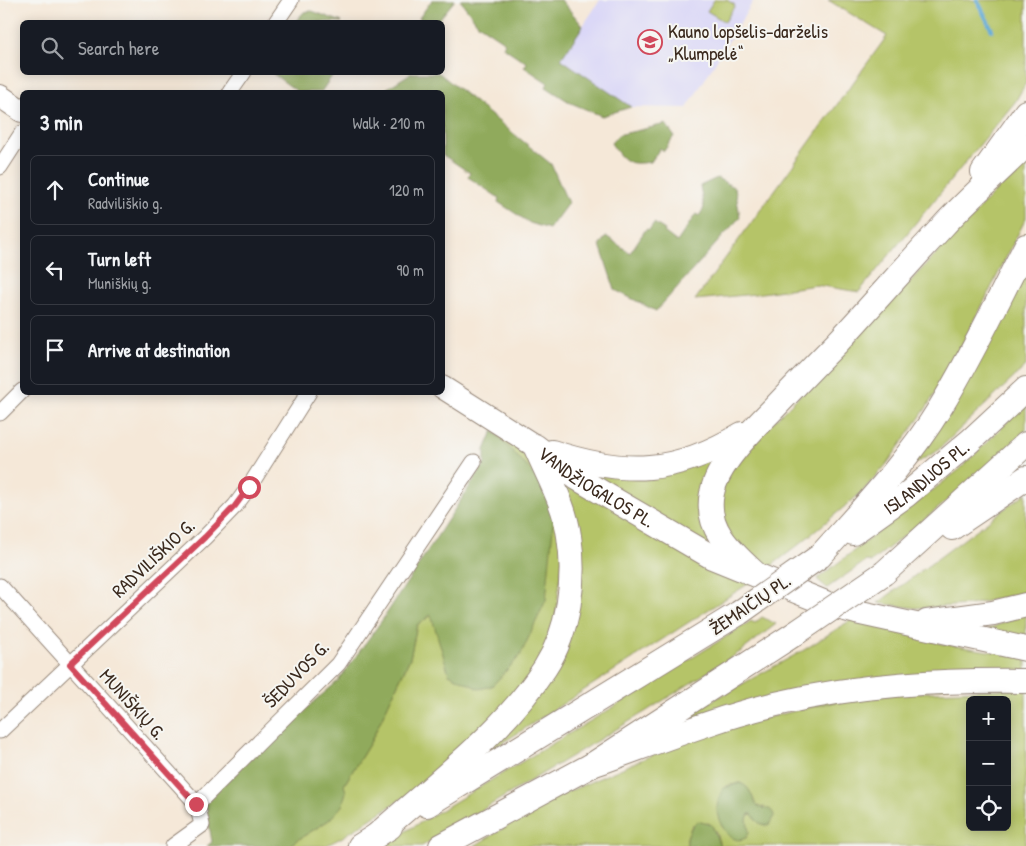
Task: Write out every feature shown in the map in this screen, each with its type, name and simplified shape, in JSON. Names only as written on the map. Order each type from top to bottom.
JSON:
[{"type":"highway","points":[[945,224],[1026,112]]},
{"type":"highway","points":[[756,575],[726,545],[714,527],[711,502],[716,478],[725,463],[945,224],[1026,146]]},
{"type":"highway","name":"ŽEMAIČIŲ PL.","points":[[368,841],[739,613],[820,556],[889,478],[914,447],[940,408],[1026,246]]},
{"type":"highway","name":"ISLANDIJOS PL.","points":[[820,556],[905,496],[970,441],[1026,389]]},
{"type":"highway","points":[[535,446],[615,468],[656,467],[678,463],[724,445],[761,422]]},
{"type":"highway","points":[[884,573],[1026,444]]},
{"type":"highway","points":[[368,841],[490,735],[546,667],[555,647],[569,603],[572,579],[571,549],[569,534],[558,498],[535,446]]},
{"type":"highway","name":"VANDŽIOGALOS PL.","points":[[535,446],[577,478],[712,557],[833,606],[1026,649]]},
{"type":"highway","points":[[441,846],[592,765],[796,633],[1026,478]]},
{"type":"highway","points":[[913,624],[993,613],[1026,605]]},
{"type":"highway","points":[[592,765],[730,717],[775,704],[825,694],[899,684],[962,681],[1026,681]]},
{"type":"main road","points":[[0,96],[20,110]]},
{"type":"main road","name":"VANDŽIOGALOS PL.","points":[[445,389],[535,446]]},
{"type":"street","points":[[277,20],[291,0]]},
{"type":"street","points":[[231,90],[242,75]]},
{"type":"street","points":[[0,167],[20,136]]},
{"type":"street","points":[[0,414],[20,393]]},
{"type":"street","name":"RADVILIŠKIO G.","points":[[0,731],[205,537],[235,506],[307,395]]},
{"type":"street","name":"ŠEDUVOS G.","points":[[196,804],[338,664],[474,462]]},
{"type":"street","name":"MUNIŠKIŲ G.","points":[[0,586],[196,804]]},
{"type":"street","points":[[173,846],[202,825],[196,804]]},
{"type":"shaded area","name":"Kauno lopšelis-darželis „Klumpelė“","points":[[600,0],[754,0],[687,108],[631,107],[561,59]]},
{"type":"green space","points":[[432,0],[455,0],[439,20],[419,18]]},
{"type":"green space","points":[[460,0],[561,0],[583,26],[561,59],[631,107],[602,116],[571,103],[546,87],[548,83],[524,67],[527,63],[503,47],[505,42],[478,24]]},
{"type":"green space","points":[[714,0],[727,0],[735,5],[725,22],[707,11]]},
{"type":"green space","points":[[828,0],[1026,0],[1026,83],[1015,102],[859,292],[816,285],[695,300],[887,36]]},
{"type":"green space","points":[[312,11],[337,20],[297,20],[304,12]]},
{"type":"green space","points":[[275,75],[333,75],[322,90],[295,90]]},
{"type":"green space","points":[[408,75],[441,75],[551,164],[568,203],[549,229],[530,223],[498,202],[499,198],[468,177],[470,173],[445,156],[445,90],[386,89]]},
{"type":"green space","points":[[666,124],[674,136],[664,151],[660,148],[651,162],[632,163],[627,161],[623,159],[611,143],[618,135]]},
{"type":"green space","points":[[1026,159],[1026,218],[952,366],[925,410],[886,465],[861,493],[767,569],[736,546],[717,511],[728,467],[849,346]]},
{"type":"green space","points":[[717,178],[735,188],[740,217],[656,311],[615,290],[600,245],[606,236],[630,253],[646,229],[649,230],[654,223],[665,230],[664,232],[677,242],[696,214],[699,216],[704,208],[700,186]]},
{"type":"green space","points":[[1026,271],[1026,366],[936,452],[911,466]]},
{"type":"green space","points":[[1026,403],[1026,430],[961,490],[871,562],[866,561],[827,588],[817,579],[959,470]]},
{"type":"green space","points":[[493,431],[518,448],[540,473],[564,543],[554,634],[523,689],[411,793],[341,838],[325,846],[288,846],[329,820],[344,785],[371,741],[410,658],[417,625],[432,615],[449,674],[549,556],[554,517],[543,487],[531,471]]},
{"type":"green space","points":[[493,431],[531,471],[543,487],[554,517],[546,600],[520,656],[492,686],[479,689],[449,674],[431,615],[417,625],[410,658],[371,741],[344,785],[346,792],[342,806],[329,820],[288,846],[207,846],[212,842],[204,796],[338,681],[385,616],[485,463],[485,450]]},
{"type":"green space","points":[[718,457],[716,551],[574,470]]},
{"type":"green space","points":[[557,476],[751,582],[487,753],[573,615]]},
{"type":"green space","points":[[1026,493],[1026,592],[970,605],[915,608],[878,603]]},
{"type":"green space","points":[[1026,613],[1026,641],[988,629]]},
{"type":"green space","points":[[762,617],[776,624],[743,650],[645,712],[422,846],[381,846],[612,708],[751,621],[755,623]]},
{"type":"green space","points":[[854,618],[943,644],[1026,657],[1026,676],[677,724],[686,715],[804,650]]},
{"type":"green space","points":[[1026,688],[1026,846],[720,846],[716,832],[709,823],[692,825],[687,837],[687,846],[474,846],[556,797],[675,745],[736,725],[862,695]],"holes":[[[740,783],[756,805],[765,807],[747,815],[747,819],[734,839],[719,820],[718,807],[722,793],[727,786]]]},
{"type":"green space","points":[[740,783],[749,789],[758,806],[771,810],[774,816],[769,825],[763,825],[752,814],[749,814],[747,819],[749,833],[746,838],[738,840],[732,838],[725,831],[720,823],[717,810],[723,788]]},
{"type":"green space","points":[[697,821],[712,825],[720,846],[687,846],[689,832]]},
{"type":"waterway","points":[[977,0],[992,30]]},
{"type":"place","name":"Kauno lopšelis-darželis „Klumpelė“","points":[[650,42]]},
{"type":"route","points":[[196,804],[70,664],[205,537],[235,506],[249,487]]}]
